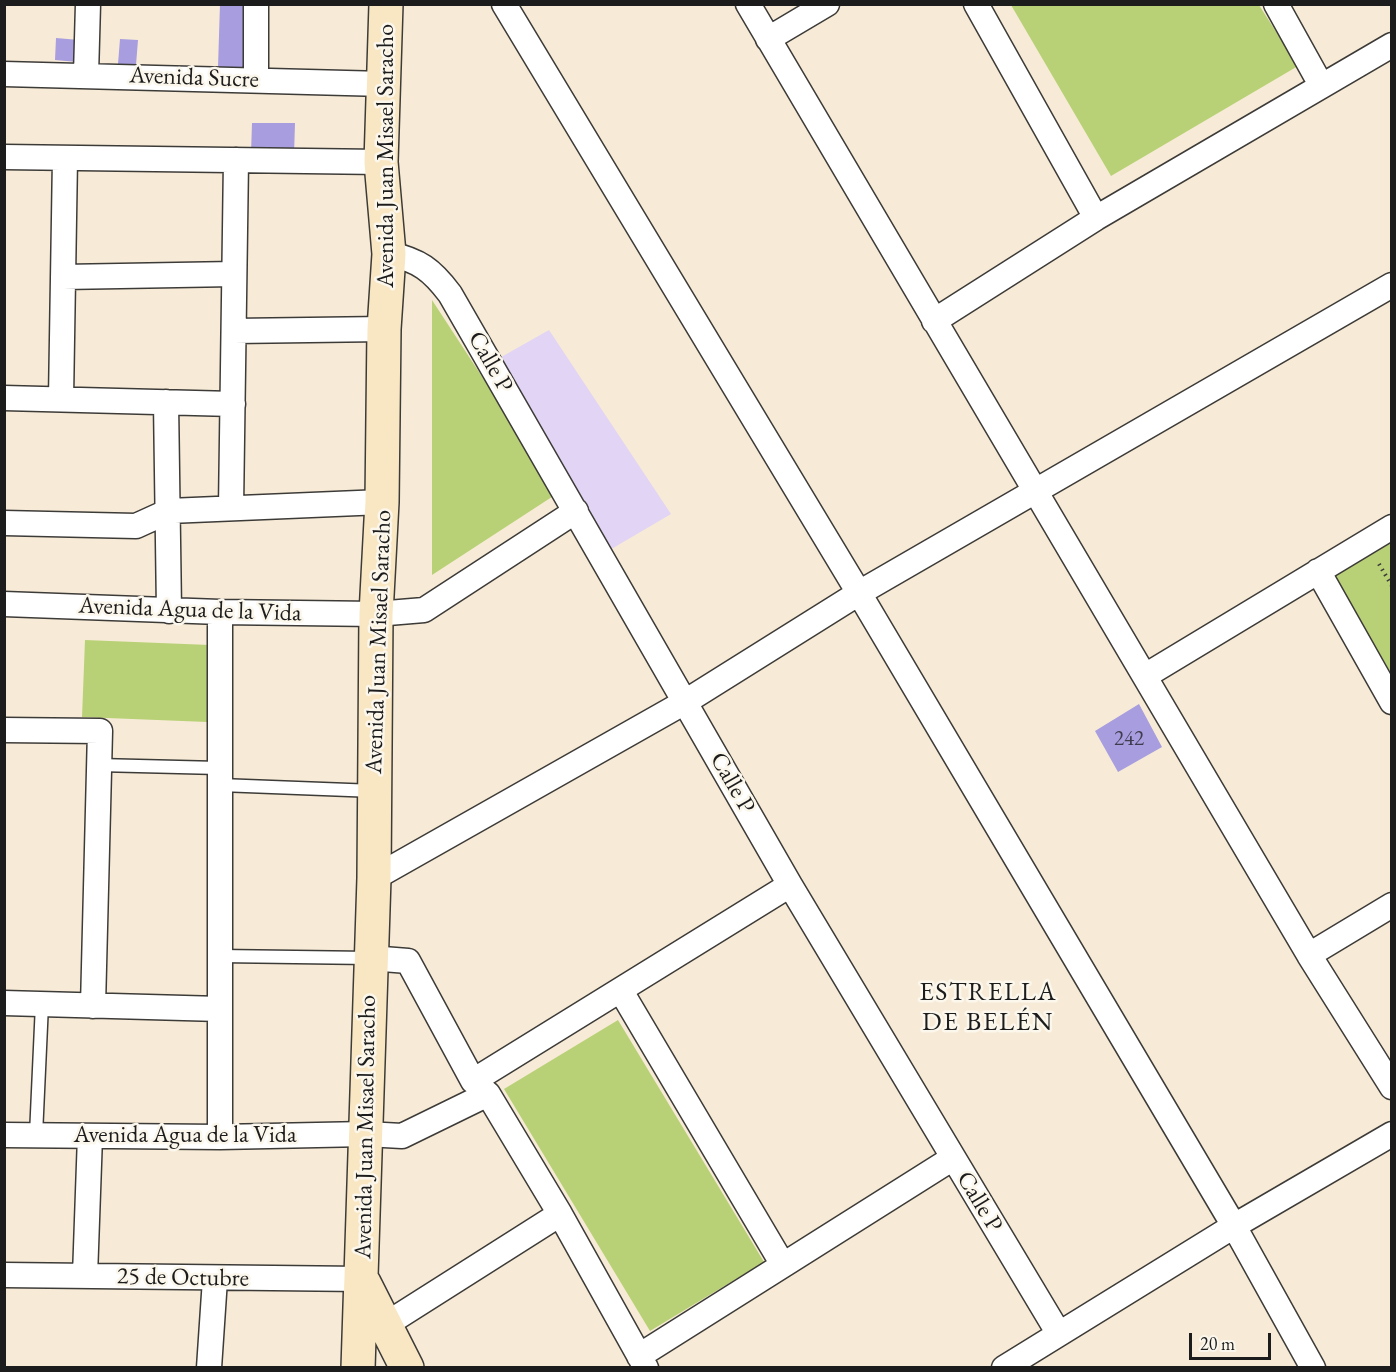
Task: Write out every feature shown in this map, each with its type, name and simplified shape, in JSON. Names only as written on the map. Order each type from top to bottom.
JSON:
[{"type":"street","points":[[86,75],[88,4]]},
{"type":"street","points":[[256,4],[256,79]]},
{"type":"street","name":"Avenida Juan Misael Saracho","points":[[358,1368],[374,878],[376,615],[382,502],[384,329],[389,254],[381,162],[386,4]]},
{"type":"street","points":[[504,4],[859,593],[1234,1226],[1313,1368]]},
{"type":"street","points":[[748,4],[1309,955],[1392,1087]]},
{"type":"street","points":[[768,39],[827,4]]},
{"type":"street","points":[[976,4],[1096,218]]},
{"type":"street","points":[[1276,4],[1321,85]]},
{"type":"street","points":[[934,321],[1096,218],[1392,45]]},
{"type":"street","name":"Avenida Sucre","points":[[4,74],[384,84]]},
{"type":"street","points":[[4,157],[381,162]]},
{"type":"street","points":[[61,399],[65,158]]},
{"type":"street","points":[[231,508],[236,160]]},
{"type":"street","name":"Calle P","points":[[389,254],[419,262],[439,280],[450,294],[790,885],[1059,1334]]},
{"type":"street","points":[[63,277],[234,274]]},
{"type":"street","points":[[374,878],[685,702],[859,593],[1392,285]]},
{"type":"street","points":[[234,331],[384,329]]},
{"type":"street","points":[[4,398],[233,404]]},
{"type":"street","points":[[166,402],[169,611]]},
{"type":"street","points":[[4,523],[136,526],[169,511],[382,502]]},
{"type":"street","name":"Avenida Agua de la Vida","points":[[4,604],[169,611],[376,615],[424,610],[576,511]]},
{"type":"street","points":[[1144,676],[1392,527]]},
{"type":"street","points":[[1318,571],[1392,702]]},
{"type":"street","points":[[220,612],[220,1137]]},
{"type":"street","points":[[4,730],[100,732],[93,1006]]},
{"type":"street","name":"Avenida Agua de la Vida","points":[[4,1135],[220,1137],[366,1134],[402,1136],[481,1087],[621,991],[790,885]]},
{"type":"street","points":[[1309,955],[1392,905]]},
{"type":"street","points":[[370,958],[408,961],[481,1087],[560,1214],[643,1362],[783,1265],[953,1158]]},
{"type":"street","points":[[621,991],[783,1265]]},
{"type":"street","points":[[4,1003],[220,1009]]},
{"type":"street","points":[[1004,1368],[1234,1226],[1392,1134]]},
{"type":"street","points":[[85,1276],[90,1136]]},
{"type":"street","points":[[385,1325],[560,1214]]},
{"type":"street","name":"25 de Octubre","points":[[4,1275],[362,1279]]},
{"type":"street","points":[[209,1368],[215,1279]]},
{"type":"street","name":"Avenida Juan Misael Saracho","points":[[362,1279],[407,1368]]},
{"type":"lane","points":[[98,765],[375,791]]},
{"type":"lane","points":[[220,956],[370,958]]},
{"type":"lane","points":[[36,1135],[42,1004]]},
{"type":"path","points":[[1374,556],[1392,586]]},
{"type":"shaded area","points":[[549,330],[671,514],[608,551],[496,360]]},
{"type":"green space","points":[[1011,5],[1259,5],[1298,66],[1111,176]]},
{"type":"green space","points":[[432,300],[558,493],[432,575]]},
{"type":"green space","points":[[1391,532],[1391,673],[1330,570]]},
{"type":"green space","points":[[85,640],[210,645],[207,722],[82,717]]},
{"type":"green space","points":[[618,1020],[764,1262],[650,1331],[504,1089]]},
{"type":"building","points":[[220,4],[247,4],[245,68],[218,67]]},
{"type":"building","points":[[56,38],[79,40],[77,62],[55,60]]},
{"type":"building","points":[[120,39],[138,40],[136,65],[118,64]]},
{"type":"building","points":[[252,123],[295,123],[294,155],[251,154]]},
{"type":"building","points":[[1139,704],[1162,747],[1118,772],[1095,731]]},
{"type":"district","name":"ESTRELLA DE BELÉN","points":[[988,1008]]}]
